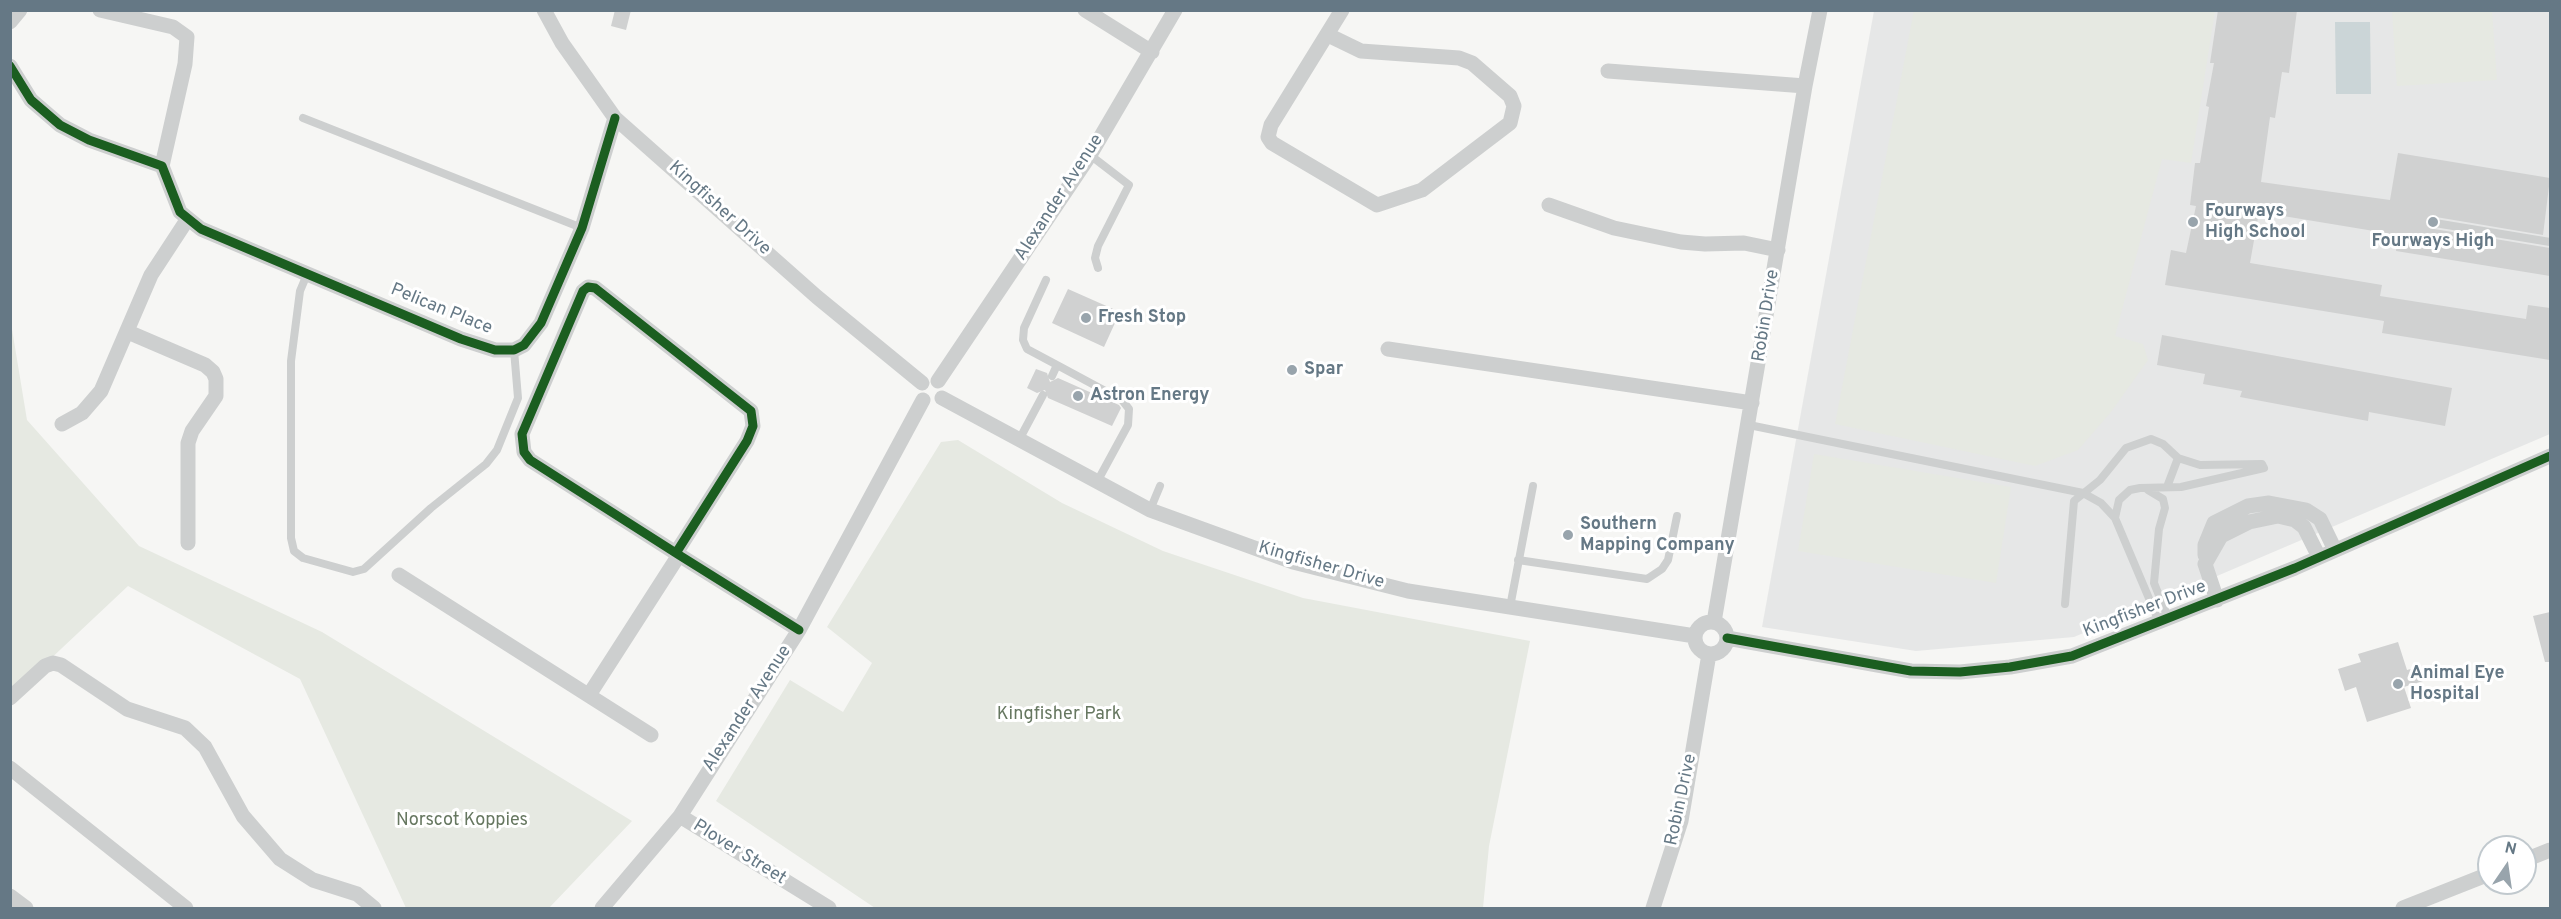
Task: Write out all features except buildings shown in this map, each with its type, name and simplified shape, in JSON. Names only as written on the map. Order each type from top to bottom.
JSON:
[{"type":"street","points":[[10,22],[20,10]]},
{"type":"street","points":[[62,424],[93,403],[101,391],[151,275],[187,220],[174,202],[162,166],[185,64],[187,37],[173,27],[100,10]]},
{"type":"street","name":"Kingfisher Drive","points":[[544,10],[562,43],[615,118],[818,297],[922,383]]},
{"type":"street","points":[[1084,10],[1152,52]]},
{"type":"street","name":"Alexander Avenue","points":[[938,381],[1090,155],[1175,10]]},
{"type":"street","points":[[1328,35],[1361,51],[1466,60],[1510,96],[1514,106],[1510,123],[1422,190],[1382,204],[1372,203],[1272,143],[1268,137],[1271,125],[1342,10]]},
{"type":"street","name":"Robin Drive","points":[[1714,622],[1805,86],[1820,10]]},
{"type":"street","points":[[10,66],[31,100],[60,126],[89,140],[162,166]]},
{"type":"street","points":[[1608,71],[1805,86]]},
{"type":"street","points":[[514,350],[525,345],[541,323],[582,228],[615,118]]},
{"type":"street","points":[[1549,205],[1614,228],[1682,242],[1744,243],[1778,250]]},
{"type":"street","name":"Pelican Place","points":[[187,220],[201,229],[308,272],[461,339],[495,350],[514,350]]},
{"type":"street","points":[[589,695],[678,554],[747,441],[753,426],[751,411],[595,288],[588,287],[583,291],[522,434],[524,452],[530,460],[678,554],[799,630]]},
{"type":"street","points":[[128,332],[205,365],[213,372],[216,379],[216,396],[192,431],[188,443],[188,543]]},
{"type":"street","points":[[1388,349],[1752,403]]},
{"type":"street","points":[[931,379],[938,381],[944,388],[942,398],[934,403],[923,400],[919,392],[922,383],[931,379]]},
{"type":"street","name":"Kingfisher Drive","points":[[942,398],[1150,510],[1293,562],[1408,591],[1695,636]]},
{"type":"street","name":"Alexander Avenue","points":[[602,909],[680,816],[799,630],[923,400]]},
{"type":"street","name":"Kingfisher Drive","points":[[1727,638],[1911,672],[1960,672],[2010,667],[2072,656],[2217,600],[2550,456]]},
{"type":"street","points":[[2217,600],[2205,564],[2205,545],[2214,523],[2240,509],[2269,503],[2289,505],[2320,519],[2335,550]]},
{"type":"street","points":[[2205,564],[2221,536],[2249,522],[2278,516],[2295,520],[2304,527],[2319,557]]},
{"type":"street","points":[[399,575],[651,735]]},
{"type":"street","points":[[1714,622],[1724,627],[1727,638],[1722,650],[1709,654],[1697,646],[1695,636],[1703,624],[1714,622]]},
{"type":"street","name":"Robin Drive","points":[[1653,909],[1681,821],[1709,654]]},
{"type":"street","points":[[10,698],[45,666],[53,663],[137,714],[185,728],[205,747],[243,816],[280,859],[313,880],[357,894],[374,909]]},
{"type":"street","points":[[10,768],[180,907]]},
{"type":"street","name":"Plover Street","points":[[680,816],[829,909]]},
{"type":"street","points":[[2403,909],[2477,879]]},
{"type":"street","points":[[10,897],[26,909]]},
{"type":"lane","points":[[303,118],[582,228]]},
{"type":"lane","points":[[1090,155],[1129,185],[1098,246],[1095,258],[1098,268]]},
{"type":"lane","points":[[2435,223],[2550,242]]},
{"type":"lane","points":[[308,272],[300,291],[291,361],[291,538],[294,551],[303,558],[353,572],[364,569],[431,508],[486,464],[497,450],[518,398],[514,350]]},
{"type":"lane","points":[[1046,280],[1024,328],[1023,340],[1027,349],[1122,400],[1129,409],[1128,425],[1097,482]]},
{"type":"lane","points":[[1052,376],[1057,365]]},
{"type":"lane","points":[[1019,440],[1043,395]]},
{"type":"lane","points":[[1749,424],[2083,493],[2102,503],[2115,518],[2164,621]]},
{"type":"lane","points":[[2065,604],[2071,510],[2074,501],[2100,480],[2119,454],[2137,443],[2151,440],[2178,458],[2200,465],[2262,464],[2264,468],[2168,487],[2130,490],[2119,501],[2115,518]]},
{"type":"lane","points":[[2168,487],[2178,458]]},
{"type":"lane","points":[[1150,510],[1160,486]]},
{"type":"lane","points":[[1510,607],[1533,486]]},
{"type":"lane","points":[[2140,488],[2153,491],[2163,499],[2165,508],[2159,529],[2154,583],[2164,621]]},
{"type":"lane","points":[[1518,560],[1647,579],[1662,569],[1668,560],[1677,516]]},
{"type":"shaded area","name":"Fourways High School","points":[[1874,11],[2550,11],[2550,434],[2074,637],[1916,651],[1762,627]]},
{"type":"shaded area","points":[[2335,22],[2370,22],[2371,94],[2336,94]]},
{"type":"green space","points":[[1914,10],[2215,11],[2191,163],[2162,159],[2115,336],[2143,344],[2148,360],[2111,412],[2078,450],[2035,466],[1835,424]]},
{"type":"green space","points":[[2392,11],[2492,11],[2497,80],[2397,86]]},
{"type":"green space","name":"Norscot Koppies","points":[[10,317],[27,420],[139,546],[322,632],[632,821],[549,908],[406,908],[300,679],[128,586],[11,696]]},
{"type":"green space","name":"Kingfisher Park","points":[[958,440],[1062,503],[1163,551],[1303,598],[1530,641],[1489,846],[1483,908],[875,908],[716,801],[790,680],[843,712],[872,663],[827,627],[941,442]]},
{"type":"green space","points":[[1814,454],[2011,487],[1996,583],[1798,551]]},
{"type":"cycle path","points":[[10,66],[31,100],[60,125],[89,140],[162,166],[180,212],[201,229],[461,339],[495,350],[514,350],[524,345],[541,323],[582,228],[615,118]]},
{"type":"cycle path","points":[[676,553],[747,441],[753,426],[751,411],[595,288],[588,287],[583,291],[522,434],[524,452],[530,460],[679,555],[799,630]]},
{"type":"cycle path","points":[[1727,638],[1911,671],[1960,672],[2010,667],[2072,656],[2295,568],[2550,456]]},
{"type":"place","name":"Fourways High School","points":[[2193,222]]},
{"type":"place","name":"Fourways High","points":[[2433,222]]},
{"type":"place","name":"Fresh Stop","points":[[1086,318]]},
{"type":"place","name":"Spar","points":[[1292,370]]},
{"type":"place","name":"Astron Energy","points":[[1078,396]]},
{"type":"place","name":"Southern Mapping Company","points":[[1568,535]]},
{"type":"place","name":"Animal Eye Hospital","points":[[2398,684]]}]
